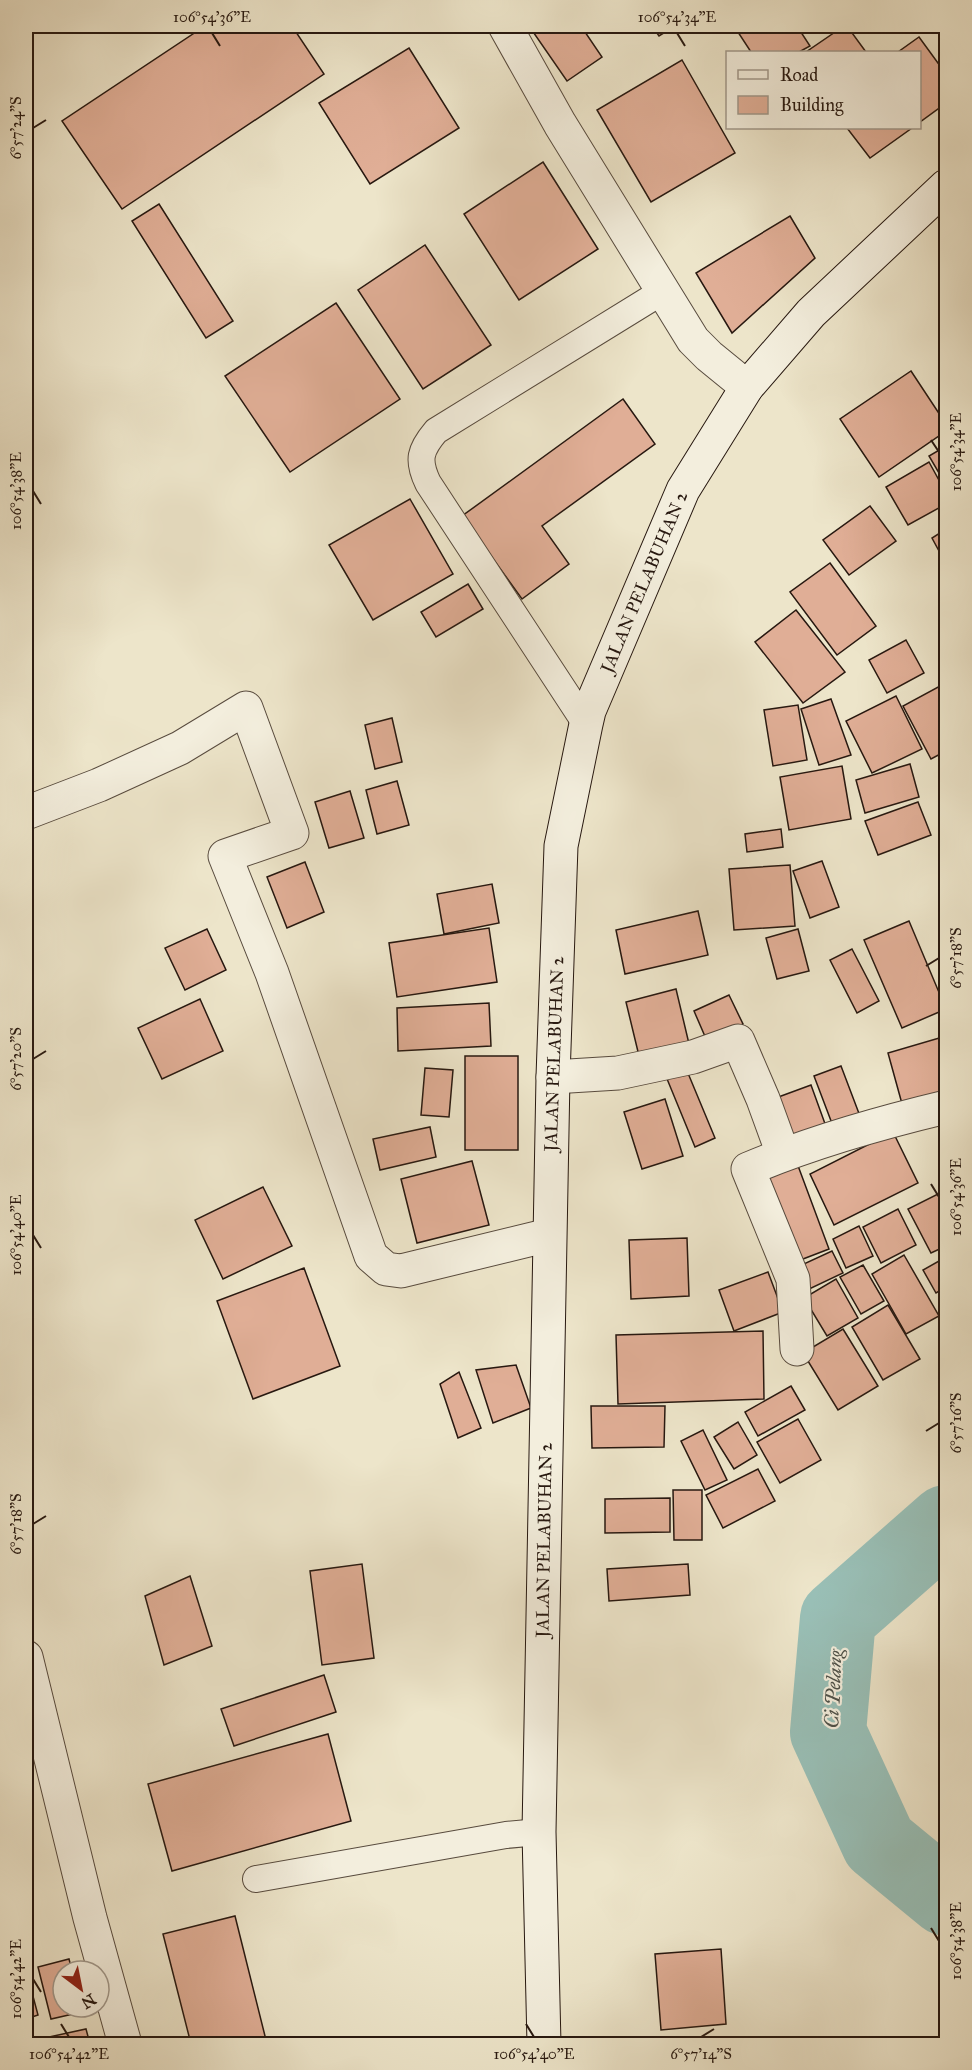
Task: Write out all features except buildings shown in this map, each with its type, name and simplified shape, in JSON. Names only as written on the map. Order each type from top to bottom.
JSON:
[{"type":"street","points":[[505,26],[560,124],[693,340],[747,387]]},
{"type":"street","name":"JALAN PELABUHAN 2","points":[[544,2044],[539,1832],[553,1077],[561,846],[586,724],[589,711],[683,489],[747,387],[811,313],[946,186]]},
{"type":"street","points":[[26,813],[99,785],[180,748],[246,708],[292,832],[225,856],[272,973],[371,1256],[386,1269],[413,1270],[549,1235]]},
{"type":"street","points":[[553,1077],[618,1073],[693,1057],[738,1041],[783,1154]]},
{"type":"street","points":[[797,1349],[793,1279],[748,1169],[783,1154],[897,1119],[946,1107]]},
{"type":"street","points":[[26,1657],[90,1918],[126,2044]]},
{"type":"lane","points":[[586,724],[428,483],[421,468],[423,446],[436,431],[663,291]]},
{"type":"lane","points":[[256,1879],[506,1835],[539,1832]]},
{"type":"waterway","name":"Ci Pelang","points":[[946,1523],[838,1618],[828,1732],[879,1843],[946,1898]]}]
